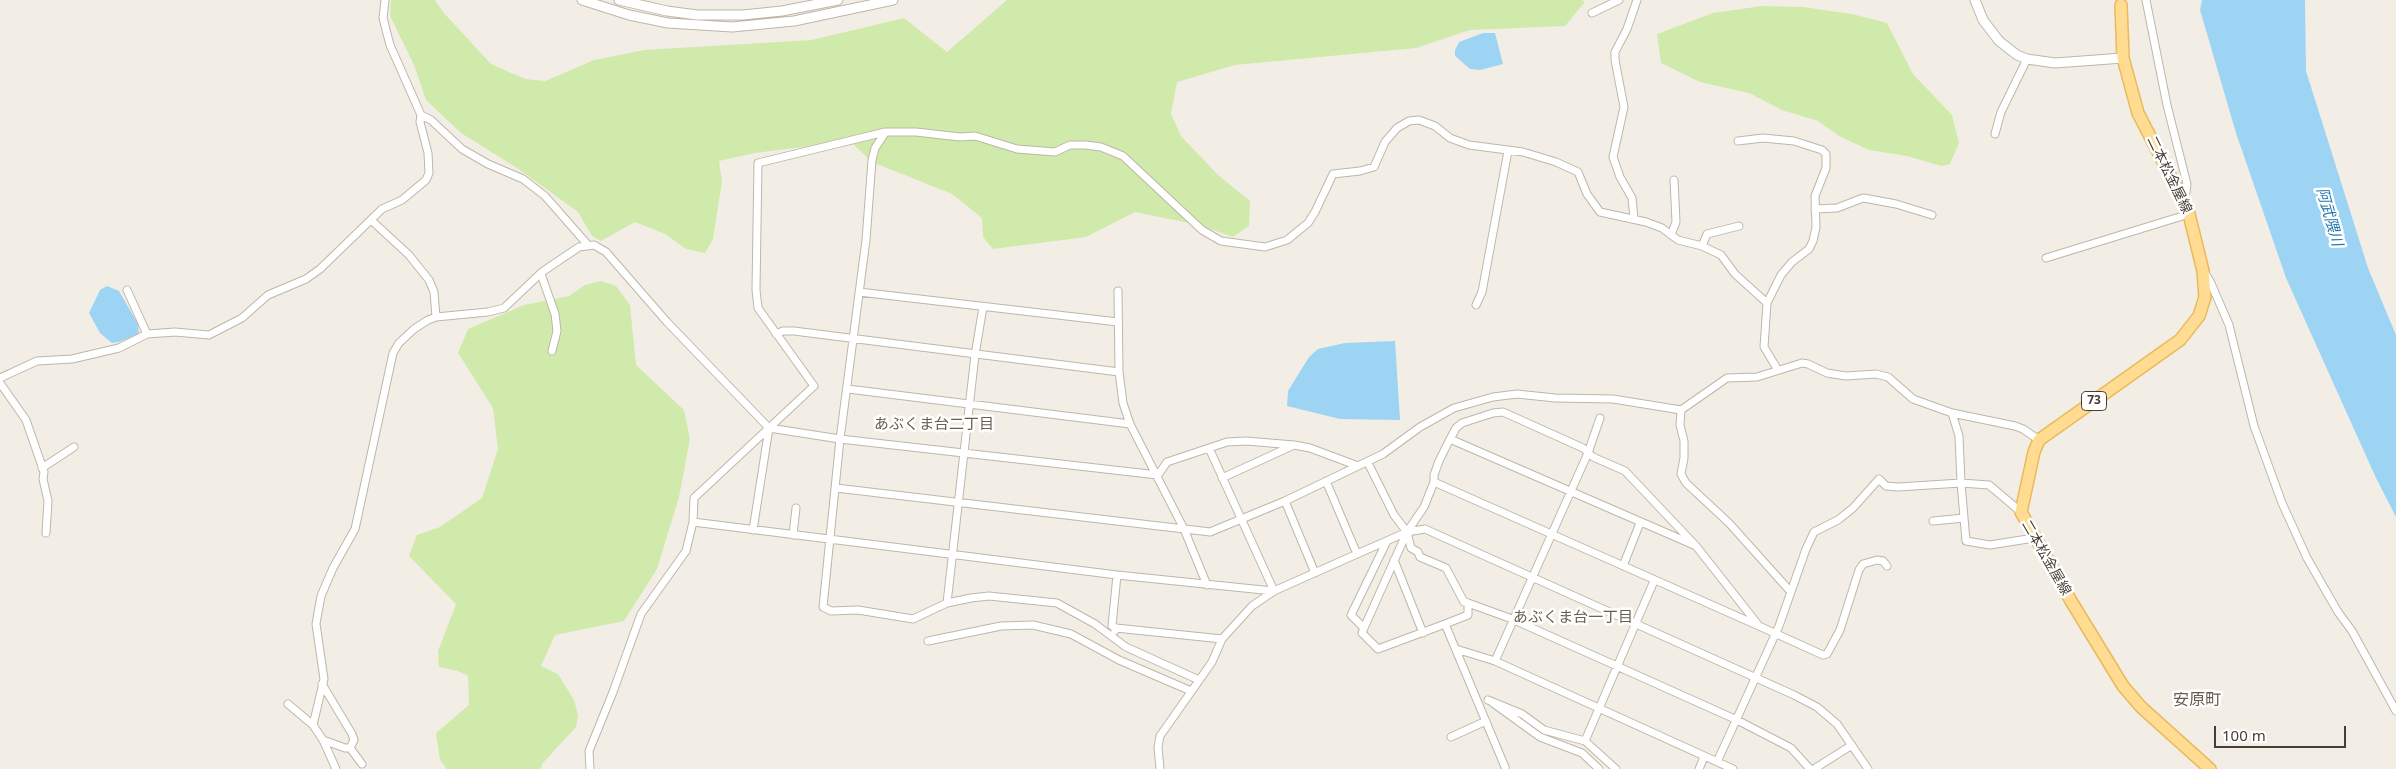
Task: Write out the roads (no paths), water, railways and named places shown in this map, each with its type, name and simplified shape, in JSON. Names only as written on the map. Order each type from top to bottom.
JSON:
[{"type":"main road","name":"二本松金屋線","points":[[2121,4],[2123,58],[2138,113],[2189,214],[2203,271],[2205,297],[2199,316],[2180,340],[2039,440],[2020,512],[2123,686],[2141,707],[2210,769]]},
{"type":"street","points":[[0,378],[37,362],[72,359],[119,348],[147,334],[175,332],[209,335],[225,328],[250,312],[268,295],[306,279],[320,269],[382,209],[402,200],[420,187],[429,173],[428,153],[420,122],[421,115],[390,46],[383,18],[385,0]]},
{"type":"street","points":[[582,0],[630,16],[668,23],[702,27],[732,27],[794,21],[893,0]]},
{"type":"street","points":[[619,0],[667,11],[697,15],[743,15],[782,11],[838,0]]},
{"type":"street","points":[[1592,13],[1619,0]]},
{"type":"street","points":[[1634,219],[1632,198],[1620,177],[1613,157],[1624,107],[1615,52],[1627,29],[1637,0]]},
{"type":"street","points":[[1975,0],[1983,20],[1999,41],[2017,55],[2027,59],[2054,64],[2123,58]]},
{"type":"street","points":[[2146,0],[2166,105],[2187,184],[2186,192],[2181,197]]},
{"type":"street","points":[[1995,134],[2001,112],[2027,59]]},
{"type":"street","points":[[421,115],[431,120],[462,149],[488,164],[523,180],[560,212],[588,245]]},
{"type":"street","points":[[590,769],[589,751],[606,711],[641,614],[686,551],[693,522],[694,498],[814,386],[760,313],[756,297],[758,163],[885,132],[916,132],[960,137],[975,136],[1017,149],[1055,152],[1070,146],[1101,147],[1123,156],[1202,230],[1221,241],[1265,247],[1287,240],[1308,223],[1333,174],[1360,171],[1374,167],[1385,142],[1401,124],[1409,121],[1426,122],[1450,138],[1469,145],[1535,154],[1578,172],[1587,194],[1600,212],[1634,219],[1662,228],[1678,240],[1702,246],[1721,254],[1735,274],[1768,302]]},
{"type":"street","points":[[885,132],[875,148],[872,160],[866,240],[840,439],[823,607],[825,610],[858,610],[913,619],[947,603],[990,596],[1057,603],[1095,624],[1126,647],[1199,680]]},
{"type":"street","points":[[1738,141],[1762,138],[1794,141],[1822,150],[1827,161],[1815,196],[1816,228],[1809,249],[1792,262],[1780,276],[1768,302],[1764,347],[1778,370]]},
{"type":"street","points":[[1476,305],[1482,292],[1508,151]]},
{"type":"street","points":[[1671,235],[1676,222],[1674,180]]},
{"type":"street","points":[[1816,209],[1837,208],[1863,198],[1896,204],[1932,215]]},
{"type":"street","points":[[2046,258],[2189,214]]},
{"type":"street","points":[[371,220],[409,255],[429,280],[434,292],[436,317]]},
{"type":"street","points":[[1702,246],[1707,234],[1739,226]]},
{"type":"street","points":[[313,725],[324,680],[316,624],[321,596],[333,568],[355,529],[393,353],[399,342],[414,328],[436,317],[488,312],[504,308],[540,274],[579,247],[594,245],[606,252],[667,322],[769,428],[840,439],[1158,475]]},
{"type":"street","points":[[2203,271],[2210,281],[2229,326],[2254,426],[2282,503],[2311,566],[2338,612],[2352,631],[2396,710]]},
{"type":"street","points":[[540,274],[555,314],[558,332],[552,350]]},
{"type":"street","points":[[127,290],[147,334]]},
{"type":"street","points":[[1118,291],[1119,372],[1124,403],[1130,424],[1158,475],[1207,585]]},
{"type":"street","points":[[859,292],[1118,322]]},
{"type":"street","points":[[947,603],[960,502],[969,404],[983,307]]},
{"type":"street","points":[[776,334],[783,330],[1119,372]]},
{"type":"street","points":[[836,488],[1210,532],[1368,463],[1403,441],[1420,427],[1454,408],[1493,397],[1517,394],[1554,398],[1613,399],[1681,410],[1727,378],[1757,377],[1802,363],[1827,373],[1846,376],[1876,374],[1888,377],[1913,399],[1952,413],[2023,428],[2039,440]]},
{"type":"street","points":[[0,383],[26,420],[42,468],[48,501],[46,533]]},
{"type":"street","points":[[848,389],[1130,424]]},
{"type":"street","points":[[1681,410],[1680,425],[1684,441],[1682,474],[1686,483],[1729,523],[1790,592]]},
{"type":"street","points":[[1468,603],[1468,615],[1378,649],[1362,633],[1407,532],[1424,507],[1434,482],[1434,475],[1439,460],[1456,428],[1462,423],[1492,413],[1503,412],[1583,448],[1588,453],[1624,471],[1696,546],[1759,626]]},
{"type":"street","points":[[1952,413],[1960,436],[1961,483],[1966,541],[1990,545],[2034,538]]},
{"type":"street","points":[[1495,661],[1569,491],[1588,453],[1600,418]]},
{"type":"street","points":[[753,530],[769,428]]},
{"type":"street","points":[[1450,439],[1640,524],[1696,546]]},
{"type":"street","points":[[1158,475],[1167,462],[1227,442],[1246,441],[1310,448],[1358,466]]},
{"type":"street","points":[[1222,478],[1294,445]]},
{"type":"street","points":[[42,468],[74,447]]},
{"type":"street","points":[[1209,448],[1274,591]]},
{"type":"street","points":[[1368,463],[1394,515],[1407,532],[1411,548],[1418,552],[1420,558],[1446,568],[1464,602],[1512,619],[1737,720],[1791,748],[1812,769],[1852,745]]},
{"type":"street","points":[[1717,762],[1775,634],[1814,532],[1846,514],[1879,479],[1886,486],[1898,487],[1961,483],[1989,484],[2020,512]]},
{"type":"street","points":[[1326,481],[1357,554]]},
{"type":"street","points":[[1434,482],[1823,655],[1827,654],[1840,630],[1859,570],[1863,564],[1877,560],[1883,561],[1887,566]]},
{"type":"street","points":[[1284,501],[1315,573]]},
{"type":"street","points":[[793,535],[796,508]]},
{"type":"street","points":[[1933,521],[1964,518]]},
{"type":"street","points":[[693,522],[1117,575],[1274,591]]},
{"type":"street","points":[[1623,566],[1640,524]]},
{"type":"street","points":[[1160,769],[1158,747],[1160,736],[1212,662],[1222,639],[1252,606],[1274,591],[1357,554],[1407,532],[1425,529],[1756,677],[1817,707],[1836,724],[1868,769]]},
{"type":"street","points":[[1364,628],[1351,615],[1387,541]]},
{"type":"street","points":[[1394,560],[1423,633]]},
{"type":"street","points":[[1117,575],[1112,626],[1116,628],[1222,639]]},
{"type":"street","points":[[1585,740],[1597,708],[1654,581]]},
{"type":"street","points":[[1445,624],[1505,767]]},
{"type":"street","points":[[928,641],[1001,626],[1033,625],[1071,634],[1119,660],[1192,690]]},
{"type":"street","points":[[1112,636],[1116,628]]},
{"type":"street","points":[[1456,649],[1495,661],[1733,769]]},
{"type":"street","points":[[322,684],[352,734],[354,740],[350,748]]},
{"type":"street","points":[[1599,769],[1582,753],[1540,737],[1488,700],[1522,714],[1544,730],[1585,740],[1616,769]]},
{"type":"street","points":[[288,704],[313,725],[323,740],[336,769]]},
{"type":"street","points":[[1451,737],[1486,721]]},
{"type":"street","points":[[323,740],[340,747],[350,748],[362,764]]},
{"type":"street","points":[[1699,769],[1704,757]]},
{"type":"water","name":"阿武隈川","points":[[2202,0],[2305,0],[2306,71],[2368,268],[2396,335],[2396,517],[2376,478],[2286,278],[2236,133],[2200,10]]},
{"type":"water","points":[[1483,33],[1495,33],[1503,64],[1480,70],[1470,69],[1455,56],[1455,50],[1459,42]]},
{"type":"water","points":[[107,286],[119,291],[138,324],[139,334],[112,343],[100,333],[89,313],[100,290]]},
{"type":"water","points":[[1395,341],[1400,420],[1340,419],[1287,406],[1288,391],[1309,357],[1318,349],[1345,343]]},
{"type":"district","name":"あぶくま台二丁目","points":[[934,425]]},
{"type":"district","name":"あぶくま台一丁目","points":[[1573,618]]},
{"type":"district","name":"安原町","points":[[2197,700]]}]
